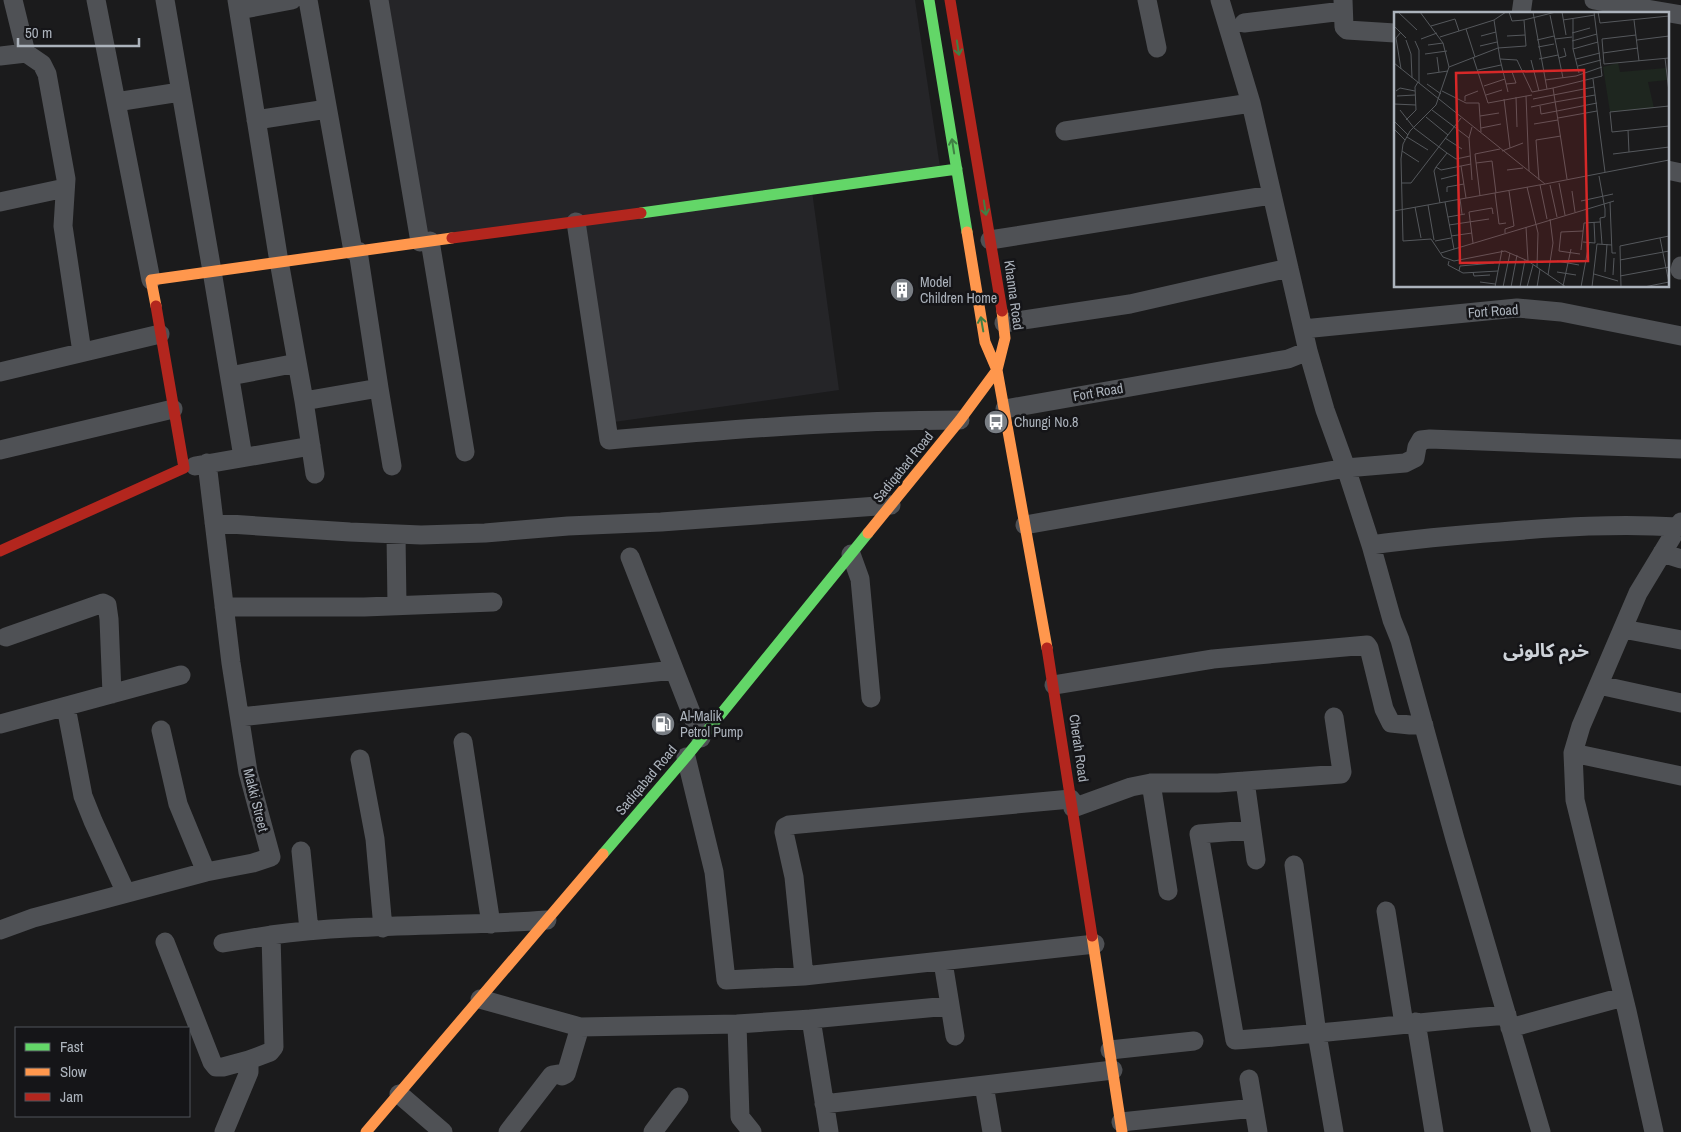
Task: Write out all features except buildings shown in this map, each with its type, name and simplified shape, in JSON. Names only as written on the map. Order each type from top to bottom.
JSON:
[{"type":"street","points":[[13,0],[26,53]]},
{"type":"street","points":[[96,0],[151,280],[184,468]]},
{"type":"street","points":[[165,0],[243,457]]},
{"type":"street","points":[[292,0],[238,5],[315,474]]},
{"type":"street","points":[[308,0],[327,109],[356,251],[392,466]]},
{"type":"street","points":[[379,0],[465,452]]},
{"type":"street","points":[[929,0],[985,342],[997,370]]},
{"type":"street","name":"Khanna Road","points":[[950,0],[1004,323],[1005,338],[997,370]]},
{"type":"street","points":[[1147,0],[1157,48]]},
{"type":"street","points":[[1220,0],[1251,103],[1308,351],[1325,410],[1346,468],[1371,545],[1392,620],[1400,640],[1541,1132]]},
{"type":"street","points":[[1594,0],[1659,12]]},
{"type":"street","points":[[1244,23],[1343,6],[1344,27],[1347,30],[1394,32]]},
{"type":"street","points":[[1668,14],[1681,16]]},
{"type":"street","points":[[0,56],[26,53],[42,64],[47,74],[66,179],[63,226],[82,352]]},
{"type":"street","points":[[116,102],[180,92]]},
{"type":"street","points":[[1065,132],[1251,103]]},
{"type":"street","points":[[256,120],[327,109]]},
{"type":"street","points":[[151,280],[279,261],[812,190],[978,165]]},
{"type":"street","points":[[1668,170],[1681,173]]},
{"type":"street","points":[[0,202],[65,188]]},
{"type":"street","points":[[990,240],[1272,195]]},
{"type":"street","points":[[576,222],[609,440],[726,430],[923,420],[960,420]]},
{"type":"street","points":[[1004,323],[1130,304],[1289,268]]},
{"type":"street","name":"Fort Road","points":[[1303,329],[1517,308],[1562,312],[1681,336]]},
{"type":"street","points":[[0,372],[160,334]]},
{"type":"street","name":"Fort Road","points":[[1005,409],[1288,359],[1308,351]]},
{"type":"street","points":[[230,376],[296,363]]},
{"type":"street","name":"Cherah Road","points":[[997,370],[1054,685],[1122,1127]]},
{"type":"street","name":"Sadiqabad Road","points":[[366,1132],[701,738],[960,420],[997,370]]},
{"type":"street","points":[[304,401],[379,388]]},
{"type":"street","points":[[0,450],[173,409]]},
{"type":"street","points":[[1025,525],[1346,468],[1405,463],[1415,458],[1421,440],[1681,449]]},
{"type":"street","points":[[0,551],[184,468],[311,446]]},
{"type":"street","name":"Makki Street","points":[[0,930],[33,918],[206,872],[253,863],[271,857],[248,772],[224,607],[207,463]]},
{"type":"street","points":[[214,522],[396,534],[485,533],[890,505]]},
{"type":"street","points":[[1371,545],[1415,539],[1571,526],[1679,525]]},
{"type":"street","points":[[1654,1132],[1627,1011],[1622,997],[1575,800],[1574,753],[1581,726],[1638,593],[1679,525]]},
{"type":"street","points":[[396,534],[397,606]]},
{"type":"street","points":[[1662,553],[1681,559]]},
{"type":"street","points":[[851,554],[860,579],[871,698]]},
{"type":"street","points":[[630,557],[701,738]]},
{"type":"street","points":[[224,607],[397,606],[493,602]]},
{"type":"street","points":[[6,637],[103,603],[107,605],[112,694]]},
{"type":"street","points":[[1623,629],[1681,640]]},
{"type":"street","points":[[1054,685],[1213,659],[1367,645],[1384,709],[1391,723],[1410,726],[1424,725]]},
{"type":"street","points":[[240,718],[674,670]]},
{"type":"street","points":[[0,724],[181,675]]},
{"type":"street","points":[[1599,686],[1681,704]]},
{"type":"street","points":[[66,707],[83,796],[126,893]]},
{"type":"street","points":[[804,976],[794,877],[784,832],[785,827],[789,825],[1072,804],[1151,783],[1218,783],[1341,774],[1334,717]]},
{"type":"street","points":[[161,730],[178,804],[206,872]]},
{"type":"street","points":[[463,742],[491,924]]},
{"type":"street","points":[[1574,753],[1681,776]]},
{"type":"street","points":[[686,756],[714,872],[726,980],[804,976],[1095,944]]},
{"type":"street","points":[[360,759],[375,839],[383,928]]},
{"type":"street","points":[[1244,781],[1256,860]]},
{"type":"street","points":[[1151,783],[1168,891]]},
{"type":"street","points":[[1251,830],[1200,834],[1235,1040],[1317,1034],[1410,1023],[1508,1021],[1622,997]]},
{"type":"street","points":[[301,851],[309,930]]},
{"type":"street","points":[[1294,865],[1317,1034],[1334,1132]]},
{"type":"street","points":[[1386,911],[1434,1132]]},
{"type":"street","points":[[223,942],[309,930],[491,924],[547,920]]},
{"type":"street","points":[[165,942],[212,1062],[216,1067],[223,1067],[270,1052],[274,1047],[271,936]]},
{"type":"street","points":[[943,962],[954,1036]]},
{"type":"street","points":[[480,999],[580,1027],[737,1024],[949,1006]]},
{"type":"street","points":[[811,1019],[829,1132]]},
{"type":"street","points":[[737,1024],[740,1117],[752,1132]]},
{"type":"street","points":[[508,1132],[552,1075],[558,1074],[562,1076],[566,1074],[580,1027]]},
{"type":"street","points":[[1110,1050],[1194,1041]]},
{"type":"street","points":[[224,1132],[249,1072],[249,1060]]},
{"type":"street","points":[[824,1104],[1113,1070]]},
{"type":"street","points":[[1249,1079],[1258,1132]]},
{"type":"street","points":[[984,1085],[992,1132]]},
{"type":"street","points":[[398,1094],[443,1132]]},
{"type":"street","points":[[653,1132],[679,1096]]},
{"type":"street","points":[[1122,1127],[1254,1108]]},
{"type":"shaded area","points":[[379,0],[915,0],[940,167],[812,191],[839,390],[614,422],[579,221],[420,242]]},
{"type":"traffic: fast","points":[[929,0],[967,232]]},
{"type":"traffic: fast","points":[[641,213],[957,169]]},
{"type":"traffic: fast","points":[[603,854],[686,757],[868,533]]},
{"type":"traffic: slow","points":[[967,232],[985,342],[997,370]]},
{"type":"traffic: slow","points":[[156,306],[151,280],[452,238]]},
{"type":"traffic: slow","points":[[868,533],[960,420],[997,370],[1005,338],[1002,311]]},
{"type":"traffic: slow","points":[[997,370],[1047,648]]},
{"type":"traffic: slow","points":[[366,1132],[603,854]]},
{"type":"traffic: slow","points":[[1092,936],[1122,1132]]},
{"type":"traffic: jam","points":[[950,0],[1002,311]]},
{"type":"traffic: jam","points":[[452,238],[641,213]]},
{"type":"traffic: jam","points":[[0,551],[184,468],[156,306]]},
{"type":"traffic: jam","points":[[1047,648],[1092,936]]},
{"type":"place","name":"Model Children Home","points":[[902,290]]},
{"type":"place","name":"Chungi No.8","points":[[996,422]]},
{"type":"place","name":"Al-Malik Petrol Pump","points":[[663,724]]},
{"type":"district","name":"خرم کالونی","points":[[1546,650]]}]
